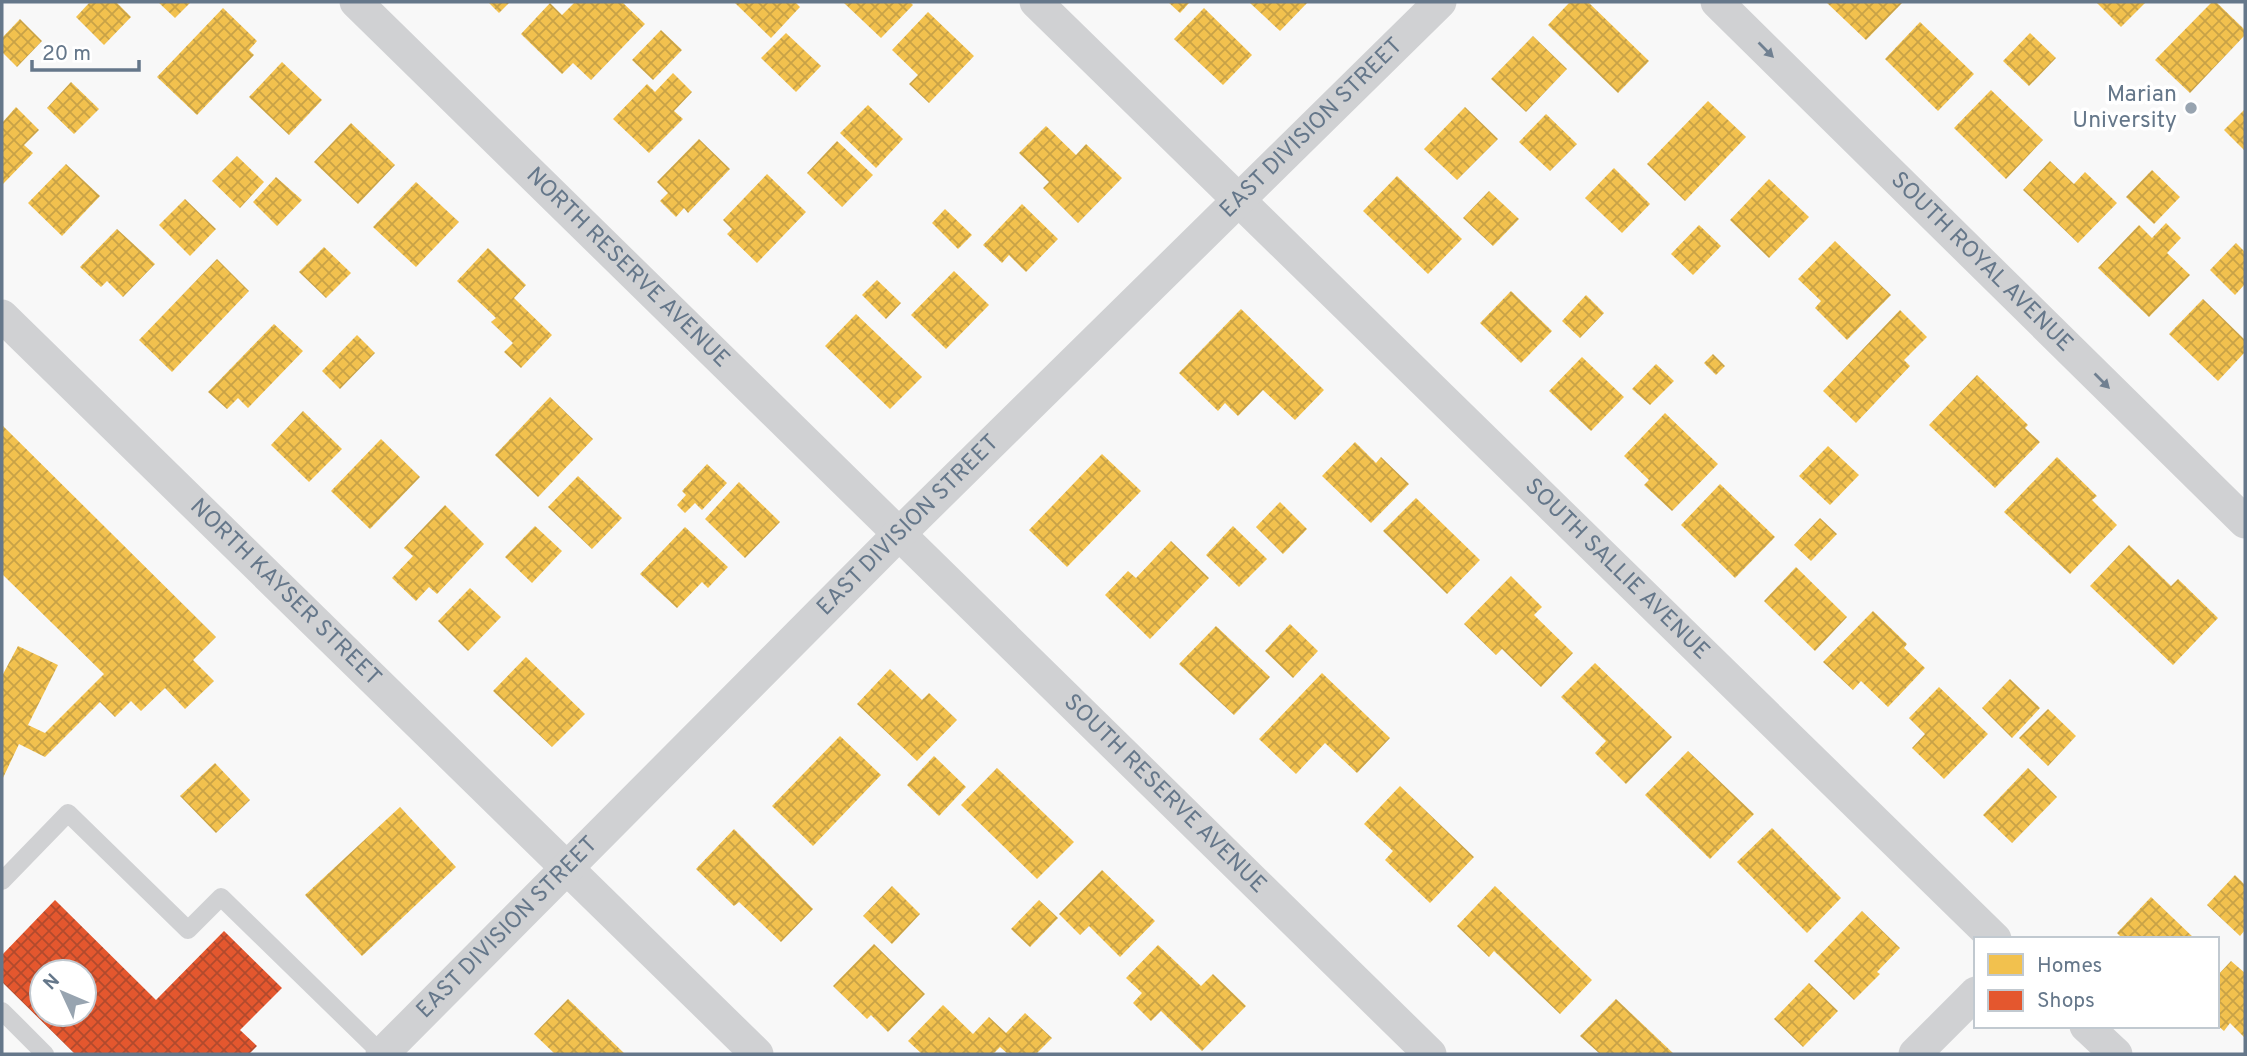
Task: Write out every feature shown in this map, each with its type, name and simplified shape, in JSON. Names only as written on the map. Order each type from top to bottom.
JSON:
[{"type":"street","name":"NORTH RESERVE AVENUE","points":[[356,2],[900,533]]},
{"type":"street","name":"SOUTH SALLIE AVENUE","points":[[1036,2],[1993,937]]},
{"type":"street","name":"EAST DIVISION STREET","points":[[382,1054],[900,533],[1240,202],[1440,2]]},
{"type":"street","name":"SOUTH ROYAL AVENUE","points":[[1717,2],[2245,522]]},
{"type":"street","name":"NORTH KAYSER STREET","points":[[2,316],[757,1054]]},
{"type":"street","name":"SOUTH RESERVE AVENUE","points":[[900,533],[1430,1054]]},
{"type":"street","points":[[1914,1054],[1974,995]]},
{"type":"street","points":[[2088,1028],[2116,1054]]},
{"type":"lane","points":[[2,881],[68,813],[188,930],[221,897],[382,1054]]},
{"type":"lane","points":[[2,1011],[45,1054]]},
{"type":"building: Homes","points":[[90,2],[116,2],[131,17],[104,45],[76,17]]},
{"type":"building: Homes","points":[[158,2],[191,2],[175,18]]},
{"type":"building: Homes","points":[[488,2],[510,2],[499,13]]},
{"type":"building: Homes","points":[[575,2],[622,2],[645,24],[591,80],[573,63],[562,74],[521,34],[550,3],[562,15]]},
{"type":"building: Homes","points":[[734,2],[795,2],[800,7],[771,38]]},
{"type":"building: Homes","points":[[843,2],[910,2],[913,5],[881,38]]},
{"type":"building: Homes","points":[[1168,2],[1190,2],[1180,13]]},
{"type":"building: Homes","points":[[1249,2],[1308,2],[1280,31]]},
{"type":"building: Homes","points":[[1570,2],[1588,2],[1649,61],[1618,93],[1548,25]]},
{"type":"building: Homes","points":[[1826,2],[1903,2],[1866,40]]},
{"type":"building: Homes","points":[[2096,2],[2146,2],[2121,27]]},
{"type":"building: Homes","points":[[2212,2],[2216,2],[2245,30],[2245,35],[2190,93],[2155,60]]},
{"type":"building: Homes","points":[[223,8],[257,41],[249,50],[254,55],[197,115],[157,77]]},
{"type":"building: Homes","points":[[1204,8],[1252,55],[1223,85],[1174,39]]},
{"type":"building: Homes","points":[[928,12],[974,56],[929,103],[909,84],[918,75],[892,50]]},
{"type":"building: Homes","points":[[20,19],[42,41],[17,67],[2,52],[2,38]]},
{"type":"building: Homes","points":[[1920,22],[1974,74],[1938,111],[1885,59]]},
{"type":"building: Homes","points":[[661,30],[682,50],[653,80],[632,60]]},
{"type":"building: Homes","points":[[786,33],[821,66],[796,92],[761,58]]},
{"type":"building: Homes","points":[[2030,33],[2056,58],[2029,86],[2003,61]]},
{"type":"building: Homes","points":[[1533,36],[1567,69],[1526,112],[1491,79]]},
{"type":"building: Homes","points":[[282,62],[322,100],[289,135],[249,97]]},
{"type":"building: Homes","points":[[673,73],[692,92],[674,111],[683,119],[649,153],[613,119],[647,84],[655,92]]},
{"type":"building: Homes","points":[[71,82],[99,109],[74,134],[47,108]]},
{"type":"building: Homes","points":[[1991,90],[2043,140],[2006,179],[1954,128]]},
{"type":"building: Homes","points":[[1708,101],[1746,137],[1685,201],[1647,164]]},
{"type":"building: Homes","points":[[868,105],[903,139],[876,168],[840,133]]},
{"type":"building: Homes","points":[[16,107],[39,130],[24,145],[33,153],[2,185],[2,123]]},
{"type":"building: Homes","points":[[1465,107],[1498,139],[1457,180],[1424,149]]},
{"type":"building: Homes","points":[[2245,109],[2245,151],[2224,130]]},
{"type":"building: Homes","points":[[1546,114],[1577,144],[1550,171],[1519,142]]},
{"type":"building: Homes","points":[[351,123],[395,165],[358,204],[314,162]]},
{"type":"building: Homes","points":[[1046,126],[1076,155],[1086,144],[1122,178],[1078,223],[1043,188],[1049,182],[1019,153]]},
{"type":"building: Homes","points":[[699,139],[730,169],[688,213],[684,208],[676,217],[660,201],[668,193],[657,182]]},
{"type":"building: Homes","points":[[837,141],[873,175],[842,207],[807,173]]},
{"type":"building: Homes","points":[[237,156],[264,182],[240,208],[212,181]]},
{"type":"building: Homes","points":[[2050,161],[2074,184],[2085,172],[2117,203],[2078,243],[2023,190]]},
{"type":"building: Homes","points":[[66,164],[100,196],[62,236],[28,203]]},
{"type":"building: Homes","points":[[1614,168],[1650,204],[1622,233],[1585,198]]},
{"type":"building: Homes","points":[[2152,170],[2180,197],[2154,224],[2126,197]]},
{"type":"building: Homes","points":[[767,174],[806,212],[757,263],[727,234],[732,229],[723,220]]},
{"type":"building: Homes","points":[[1397,176],[1462,239],[1428,274],[1363,211]]},
{"type":"building: Homes","points":[[276,177],[302,200],[277,226],[253,202]]},
{"type":"building: Homes","points":[[1769,179],[1809,217],[1769,258],[1730,220]]},
{"type":"building: Homes","points":[[416,182],[459,222],[416,267],[373,227]]},
{"type":"building: Homes","points":[[1489,191],[1519,219],[1493,246],[1463,218]]},
{"type":"building: Homes","points":[[185,199],[216,229],[190,256],[159,225]]},
{"type":"building: Homes","points":[[1022,204],[1058,239],[1026,272],[1009,255],[1002,263],[983,245]]},
{"type":"building: Homes","points":[[945,209],[972,235],[958,249],[932,223]]},
{"type":"building: Homes","points":[[2166,223],[2181,238],[2167,253],[2190,275],[2149,317],[2098,268],[2139,225],[2152,238]]},
{"type":"building: Homes","points":[[1699,225],[1721,246],[1693,275],[1671,254]]},
{"type":"building: Homes","points":[[117,229],[155,264],[123,297],[107,281],[101,287],[80,267]]},
{"type":"building: Homes","points":[[1835,241],[1891,295],[1847,340],[1815,308],[1821,301],[1798,279]]},
{"type":"building: Homes","points":[[2236,243],[2245,252],[2245,284],[2235,295],[2210,270]]},
{"type":"building: Homes","points":[[324,247],[351,273],[326,298],[299,272]]},
{"type":"building: Homes","points":[[488,248],[526,285],[514,298],[552,335],[521,368],[504,352],[513,343],[491,322],[496,318],[457,281]]},
{"type":"building: Homes","points":[[217,259],[249,291],[172,372],[139,340]]},
{"type":"building: Homes","points":[[954,271],[989,305],[946,349],[911,315]]},
{"type":"building: Homes","points":[[877,280],[901,303],[886,319],[862,295]]},
{"type":"building: Homes","points":[[1511,291],[1552,331],[1521,363],[1480,323]]},
{"type":"building: Homes","points":[[1586,295],[1604,313],[1580,338],[1562,321]]},
{"type":"building: Homes","points":[[2203,299],[2245,340],[2245,352],[2218,381],[2169,334]]},
{"type":"building: Homes","points":[[1241,309],[1324,390],[1295,420],[1263,390],[1238,416],[1225,403],[1218,411],[1179,373]]},
{"type":"building: Homes","points":[[1900,310],[1927,337],[1904,360],[1910,366],[1856,423],[1823,391]]},
{"type":"building: Homes","points":[[856,314],[922,377],[890,409],[825,346]]},
{"type":"building: Homes","points":[[274,324],[303,351],[248,408],[238,398],[227,409],[208,392]]},
{"type":"building: Homes","points":[[357,335],[375,353],[340,389],[322,371]]},
{"type":"building: Homes","points":[[1713,354],[1725,366],[1716,375],[1704,363]]},
{"type":"building: Homes","points":[[1582,357],[1624,397],[1591,431],[1549,391]]},
{"type":"building: Homes","points":[[1656,364],[1674,381],[1650,405],[1632,389]]},
{"type":"building: Homes","points":[[1977,375],[2028,425],[2025,428],[2040,442],[1995,488],[1929,425]]},
{"type":"building: Homes","points":[[550,397],[593,439],[538,497],[495,455]]},
{"type":"building: Homes","points":[[303,411],[342,449],[309,482],[271,445]]},
{"type":"building: Homes","points":[[1665,413],[1718,464],[1672,511],[1644,485],[1649,480],[1624,456]]},
{"type":"building: Homes","points":[[2,425],[216,637],[193,660],[214,681],[185,709],[165,688],[141,711],[131,701],[115,717],[100,702],[45,757],[19,744],[2,780],[2,676],[18,646],[58,665],[28,725],[45,733],[104,674],[2,574]]},
{"type":"building: Homes","points":[[381,439],[420,477],[370,529],[331,491]]},
{"type":"building: Homes","points":[[1355,442],[1376,463],[1381,457],[1409,484],[1371,523],[1322,476]]},
{"type":"building: Homes","points":[[1828,446],[1859,475],[1830,505],[1799,476]]},
{"type":"building: Homes","points":[[1102,454],[1141,491],[1067,567],[1029,530]]},
{"type":"building: Homes","points":[[2057,457],[2097,496],[2092,500],[2117,525],[2070,574],[2004,512]]},
{"type":"building: Homes","points":[[707,464],[727,483],[702,510],[695,503],[685,513],[677,505],[686,495],[682,491]]},
{"type":"building: Homes","points":[[578,476],[622,518],[592,549],[548,507]]},
{"type":"building: Homes","points":[[739,482],[780,522],[745,558],[705,519]]},
{"type":"building: Homes","points":[[1720,484],[1775,537],[1735,578],[1681,525]]},
{"type":"building: Homes","points":[[1416,498],[1480,560],[1447,594],[1383,531]]},
{"type":"building: Homes","points":[[1280,502],[1307,529],[1283,554],[1256,527]]},
{"type":"building: Homes","points":[[445,505],[484,544],[437,594],[429,587],[416,601],[392,578],[413,556],[404,548]]},
{"type":"building: Homes","points":[[1820,518],[1837,534],[1811,561],[1794,545]]},
{"type":"building: Homes","points":[[535,526],[562,551],[532,583],[505,557]]},
{"type":"building: Homes","points":[[1233,526],[1267,559],[1239,587],[1206,555]]},
{"type":"building: Homes","points":[[685,527],[728,567],[708,588],[702,582],[677,608],[640,574]]},
{"type":"building: Homes","points":[[1171,541],[1209,578],[1150,639],[1105,595],[1128,571],[1136,578]]},
{"type":"building: Homes","points":[[2129,545],[2171,586],[2178,579],[2218,618],[2173,665],[2090,586]]},
{"type":"building: Homes","points":[[1796,567],[1847,617],[1815,651],[1764,601]]},
{"type":"building: Homes","points":[[1511,576],[1542,607],[1534,615],[1573,653],[1541,687],[1502,649],[1496,655],[1464,624]]},
{"type":"building: Homes","points":[[470,588],[501,617],[468,651],[438,621]]},
{"type":"building: Homes","points":[[1873,611],[1907,644],[1904,648],[1925,668],[1888,707],[1861,681],[1853,690],[1823,662]]},
{"type":"building: Homes","points":[[1290,624],[1318,651],[1293,678],[1265,651]]},
{"type":"building: Homes","points":[[1216,626],[1270,677],[1234,715],[1179,664]]},
{"type":"building: Homes","points":[[526,657],[585,714],[552,747],[493,691]]},
{"type":"building: Homes","points":[[1595,663],[1672,737],[1626,784],[1595,753],[1606,741],[1561,697]]},
{"type":"building: Homes","points":[[890,669],[922,700],[929,693],[957,720],[917,761],[857,704]]},
{"type":"building: Homes","points":[[1322,673],[1390,738],[1357,773],[1325,743],[1296,774],[1259,739]]},
{"type":"building: Homes","points":[[2010,679],[2040,708],[2012,738],[1982,708]]},
{"type":"building: Homes","points":[[1939,687],[1988,734],[1944,779],[1912,748],[1925,734],[1909,718]]},
{"type":"building: Homes","points":[[2048,709],[2076,736],[2048,766],[2019,738]]},
{"type":"building: Homes","points":[[840,736],[881,775],[813,846],[772,806]]},
{"type":"building: Homes","points":[[1688,751],[1754,814],[1710,859],[1645,795]]},
{"type":"building: Homes","points":[[934,756],[966,787],[939,816],[907,785]]},
{"type":"building: Homes","points":[[215,763],[250,800],[216,833],[180,796]]},
{"type":"building: Homes","points":[[997,768],[1074,842],[1037,879],[961,805]]},
{"type":"building: Homes","points":[[2028,768],[2057,797],[2012,843],[1983,815]]},
{"type":"building: Homes","points":[[1400,786],[1474,857],[1430,903],[1385,860],[1393,851],[1364,824]]},
{"type":"building: Homes","points":[[400,807],[456,867],[362,956],[305,895]]},
{"type":"building: Homes","points":[[1772,828],[1841,898],[1807,933],[1737,862]]},
{"type":"building: Homes","points":[[734,829],[813,909],[781,942],[739,902],[734,906],[696,869]]},
{"type":"building: Homes","points":[[1102,870],[1155,921],[1120,957],[1089,926],[1080,935],[1059,914]]},
{"type":"building: Homes","points":[[2235,875],[2245,885],[2245,930],[2240,936],[2207,905]]},
{"type":"building: Homes","points":[[892,886],[920,914],[892,944],[863,916]]},
{"type":"building: Homes","points":[[1495,886],[1592,980],[1560,1014],[1494,951],[1489,957],[1457,926]]},
{"type":"building: Homes","points":[[2151,897],[2193,937],[2121,937],[2117,933]]},
{"type":"building: Homes","points":[[1039,900],[1058,918],[1030,947],[1011,929]]},
{"type":"building: Homes","points":[[1862,911],[1900,948],[1877,972],[1880,974],[1854,1000],[1814,961]]},
{"type":"building: Homes","points":[[874,944],[925,994],[888,1032],[871,1015],[867,1019],[833,986]]},
{"type":"building: Homes","points":[[1158,945],[1201,986],[1213,974],[1246,1006],[1202,1051],[1161,1011],[1151,1021],[1133,1003],[1142,993],[1126,978]]},
{"type":"building: Homes","points":[[2231,961],[2245,973],[2245,1038],[2230,1023],[2224,1031],[2219,1027],[2219,974]]},
{"type":"building: Homes","points":[[1809,983],[1838,1011],[1803,1047],[1774,1019]]},
{"type":"building: Homes","points":[[568,999],[625,1054],[555,1054],[534,1034]]},
{"type":"building: Homes","points":[[1616,999],[1674,1054],[1600,1054],[1580,1036]]},
{"type":"building: Homes","points":[[943,1005],[973,1034],[989,1017],[1006,1033],[1025,1013],[1052,1038],[1036,1054],[1008,1054],[1000,1047],[993,1054],[922,1054],[908,1041]]},
{"type":"building: Shops","points":[[55,900],[156,1000],[224,931],[282,988],[240,1030],[257,1046],[249,1054],[75,1054],[49,1028],[98,1028],[98,958],[28,958],[28,1008],[2,982],[2,955]]},
{"type":"place","name":"Marian University","points":[[2191,108]]}]
